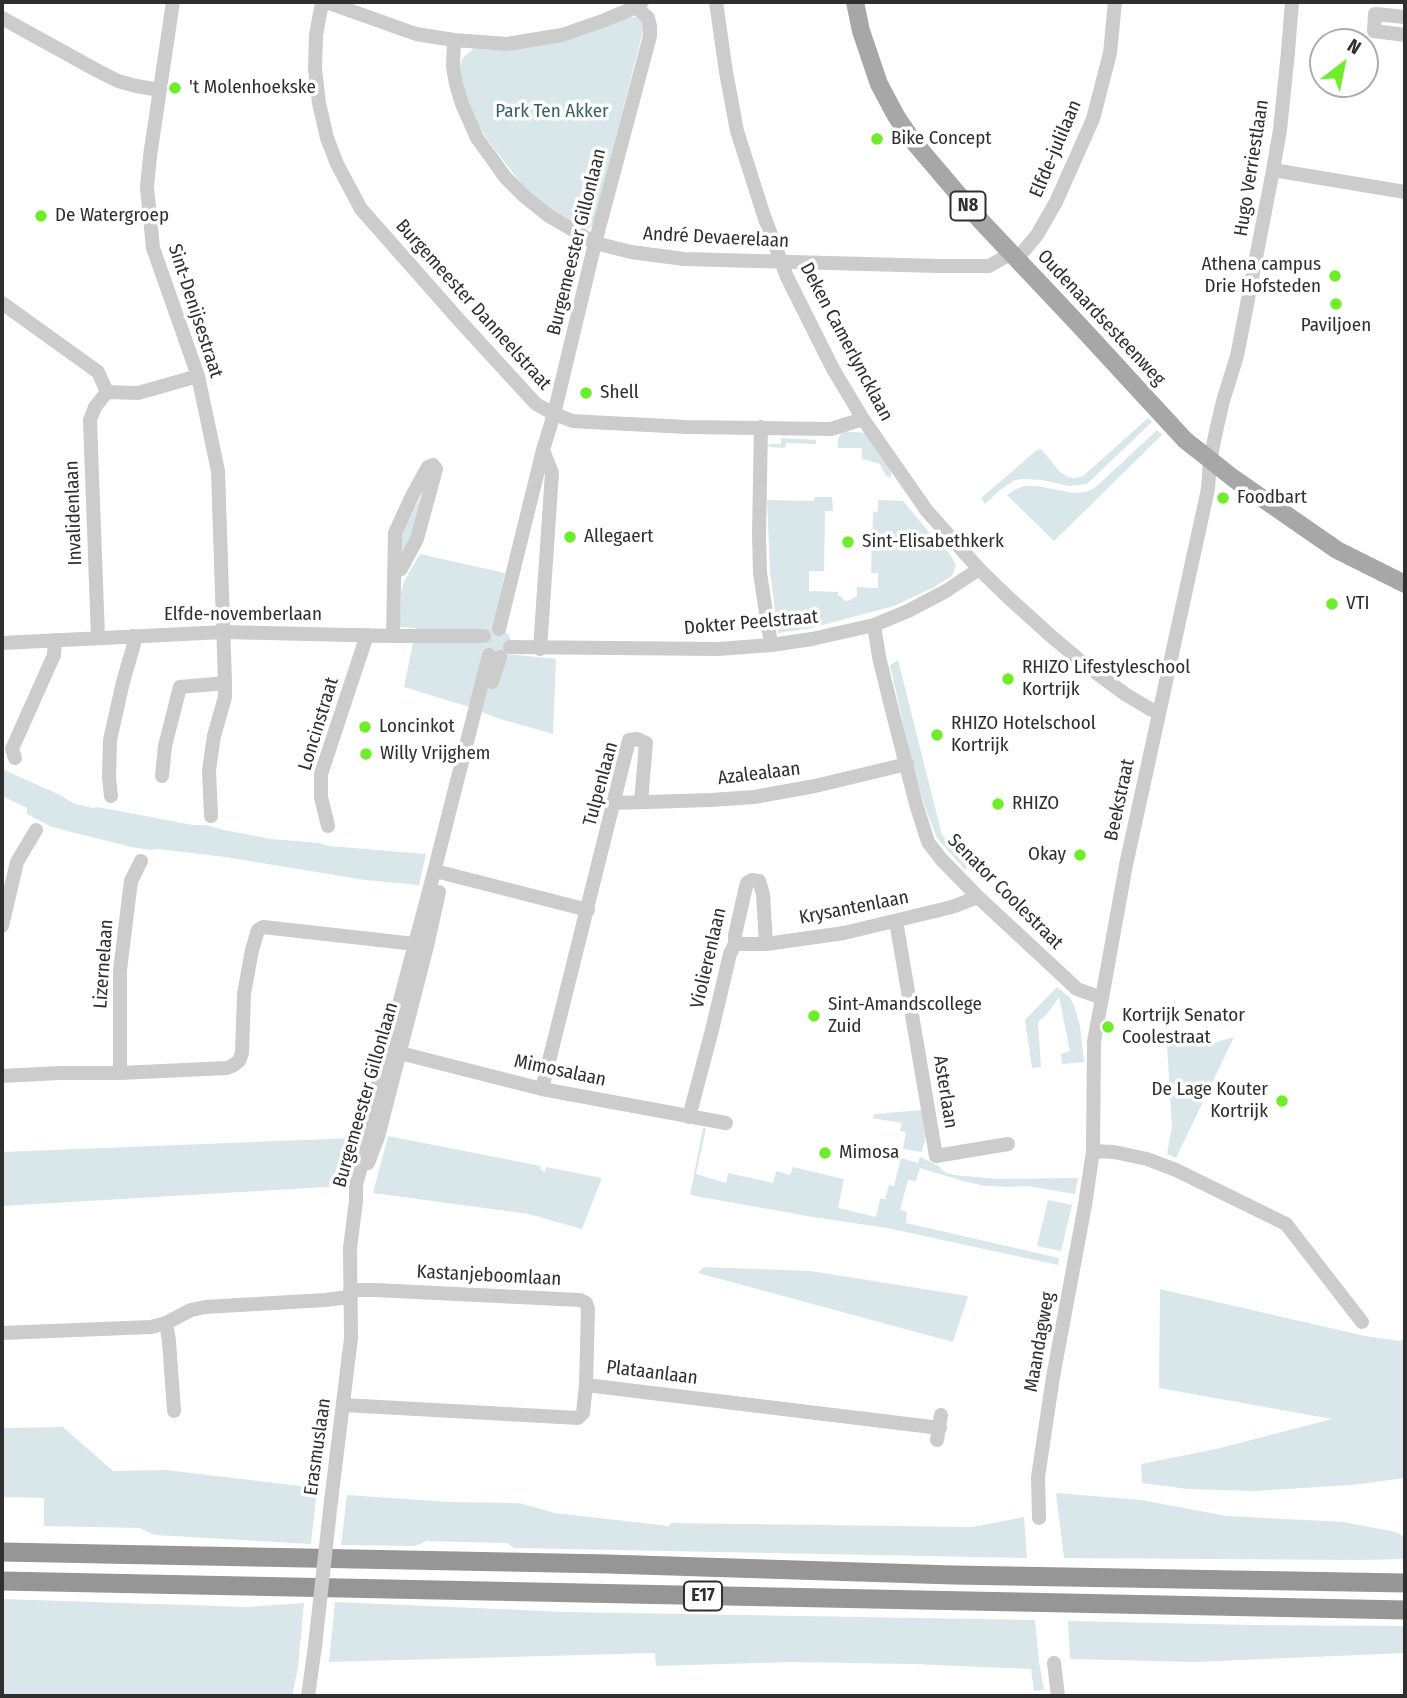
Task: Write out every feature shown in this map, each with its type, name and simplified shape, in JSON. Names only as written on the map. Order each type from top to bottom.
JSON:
[{"type":"highway","name":"E17","points":[[2,1552],[1405,1583]]},
{"type":"highway","points":[[1363,1582],[1405,1569]]},
{"type":"highway","name":"E17","points":[[2,1581],[1405,1610]]},
{"type":"main road","name":"Oudenaardsesteenweg","points":[[855,2],[869,58],[883,92],[896,116],[931,164],[1185,440],[1280,512],[1337,550],[1405,584]]},
{"type":"street","name":"Sint-Denijsestraat","points":[[173,2],[147,187],[153,248],[198,376],[218,471],[225,697],[214,736],[209,769],[211,816]]},
{"type":"street","points":[[325,2],[416,34],[507,44],[562,35],[605,20],[637,3]]},
{"type":"street","name":"Burgemeester Danneelstraat","points":[[325,2],[321,8],[316,35],[315,69],[327,138],[337,164],[361,209],[536,404],[573,421],[589,422],[831,429],[863,419]]},
{"type":"street","name":"Deken Camerlyncklaan","points":[[716,2],[737,131],[764,216],[787,277],[827,357],[863,419],[927,511],[979,569],[1075,656],[1125,694],[1159,712]]},
{"type":"street","name":"Elfde-julilaan","points":[[1013,255],[1037,236],[1056,202],[1093,119],[1110,53],[1115,2]]},
{"type":"street","name":"Hugo Verriestlaan","points":[[1210,460],[1223,401],[1237,356],[1273,170],[1292,2]]},
{"type":"street","name":"Burgemeester Gillonlaan","points":[[499,629],[595,243],[650,36],[648,18],[637,3]]},
{"type":"street","points":[[1405,17],[1375,14],[1374,31],[1405,35]]},
{"type":"street","points":[[2,18],[118,81],[160,90]]},
{"type":"street","name":"André Devaerelaan","points":[[454,40],[453,67],[462,104],[478,138],[493,160],[524,196],[549,216],[595,243],[631,252],[684,259],[980,267],[989,266],[1013,255]]},
{"type":"street","points":[[1273,170],[1405,192]]},
{"type":"street","points":[[2,303],[98,372],[107,392],[138,393],[198,376]]},
{"type":"street","name":"Invalidenlaan","points":[[98,638],[90,420],[95,407],[107,392]]},
{"type":"street","points":[[761,427],[760,572],[771,645]]},
{"type":"street","points":[[540,649],[552,473],[543,450]]},
{"type":"street","name":"Beekstraat","points":[[1090,1174],[1093,1151],[1094,1050],[1102,998],[1126,865],[1210,482],[1210,460]]},
{"type":"street","points":[[393,636],[395,533],[422,477],[428,467],[433,465],[436,469],[418,539],[401,569],[395,572]]},
{"type":"street","name":"Dokter Peelstraat","points":[[500,653],[540,649],[718,649],[812,639],[874,625],[908,611],[946,591],[979,569]]},
{"type":"street","name":"Senator Coolestraat","points":[[874,625],[879,657],[928,842],[978,897],[1077,989],[1102,998]]},
{"type":"street","points":[[484,636],[491,630],[499,629],[509,635],[511,641],[500,653]]},
{"type":"street","name":"Elfde-novemberlaan","points":[[2,643],[224,632],[484,636]]},
{"type":"street","name":"Loncinstraat","points":[[328,826],[321,797],[321,774],[367,635]]},
{"type":"street","points":[[111,796],[110,740],[134,644],[133,636]]},
{"type":"street","name":"Burgemeester Gillonlaan","points":[[484,636],[483,647],[500,653]]},
{"type":"street","points":[[15,758],[12,749],[54,655],[55,640]]},
{"type":"street","name":"Burgemeester Gillonlaan","points":[[421,945],[443,873],[500,653]]},
{"type":"street","name":"Burgemeester Gillonlaan","points":[[356,1201],[378,1137],[393,1051],[500,653]]},
{"type":"street","points":[[162,776],[165,746],[180,687],[225,683]]},
{"type":"street","name":"Tulpenlaan","points":[[542,1089],[629,740],[637,738],[646,743],[641,802]]},
{"type":"street","name":"Azalealaan","points":[[614,803],[754,797],[815,786],[907,764]]},
{"type":"street","points":[[2,926],[17,862],[36,830]]},
{"type":"street","points":[[2,858],[17,862]]},
{"type":"street","name":"Lizernelaan","points":[[120,1073],[120,970],[131,881],[141,860]]},
{"type":"street","points":[[443,873],[588,911]]},
{"type":"street","name":"Violierenlaan","points":[[689,1117],[730,954],[735,944],[734,935],[747,883],[752,880],[759,881],[763,894],[766,944]]},
{"type":"street","name":"Krysantenlaan","points":[[735,944],[766,944],[844,933],[952,907],[978,897]]},
{"type":"street","name":"Asterlaan","points":[[896,921],[936,1156],[1008,1144]]},
{"type":"street","points":[[2,1076],[120,1073],[232,1066],[242,1053],[244,994],[252,950],[258,930],[263,927],[421,945]]},
{"type":"street","name":"Mimosalaan","points":[[393,1051],[542,1089],[726,1123]]},
{"type":"street","points":[[1093,1151],[1147,1159],[1286,1224],[1362,1322]]},
{"type":"street","name":"Maandagweg","points":[[1039,1518],[1038,1477],[1047,1415],[1090,1174]]},
{"type":"street","name":"Erasmuslaan","points":[[308,1696],[351,1339],[350,1248],[356,1201]]},
{"type":"street","name":"Kastanjeboomlaan","points":[[2,1333],[150,1327],[205,1307],[325,1300],[374,1290],[580,1300],[586,1303],[588,1309],[586,1385]]},
{"type":"street","points":[[166,1323],[174,1411]]},
{"type":"street","name":"Plataanlaan","points":[[344,1405],[578,1418],[583,1413],[586,1385],[939,1428]]},
{"type":"street","points":[[1055,1663],[1058,1696]]},
{"type":"green space","name":"Park Ten Akker","points":[[629,17],[638,17],[643,23],[643,31],[594,222],[590,228],[584,229],[555,213],[526,190],[473,116],[464,92],[460,67],[462,59],[474,48],[517,48]]},
{"type":"green space","points":[[1148,418],[1152,422],[1087,484],[1069,486],[1042,480],[1015,480],[985,504],[981,498],[1041,449],[1060,472],[1068,477],[1083,476]]},
{"type":"green space","points":[[1157,430],[1162,435],[1054,541],[1007,495],[1024,486],[1074,493],[1093,489]]},
{"type":"green space","points":[[843,431],[866,433],[891,472],[891,478],[886,476],[880,464],[862,459],[862,448],[838,448],[838,439]]},
{"type":"green space","points":[[781,438],[816,440],[816,444],[786,443],[785,448],[769,447],[769,444],[781,444]]},
{"type":"green space","points":[[421,496],[411,543],[402,561],[400,534]]},
{"type":"green space","points":[[815,497],[832,497],[833,511],[825,511],[824,571],[809,571],[809,592],[838,592],[838,596],[848,601],[857,596],[857,587],[878,588],[878,573],[871,573],[873,513],[878,511],[878,500],[903,501],[950,554],[956,565],[952,576],[894,606],[811,628],[778,633],[770,571],[767,500],[814,501]]},
{"type":"green space","points":[[420,554],[505,573],[493,626],[509,635],[511,641],[507,654],[556,659],[553,734],[404,687],[416,628],[400,627],[401,592],[405,579]]},
{"type":"green space","points":[[898,660],[942,835],[972,862],[965,870],[937,838],[927,813],[913,767],[890,665]]},
{"type":"green space","points":[[2,769],[75,804],[93,808],[206,825],[271,839],[426,854],[419,885],[365,880],[225,857],[131,847],[52,827],[27,814],[27,808],[2,796]]},
{"type":"green space","points":[[1057,987],[1074,1005],[1080,1026],[1084,1062],[1062,1064],[1061,1054],[1070,1051],[1059,997],[1038,1022],[1041,1067],[1032,1068],[1025,1020]]},
{"type":"green space","points":[[1234,1037],[1176,1158],[1167,1154],[1172,1126],[1167,1045],[1178,1042],[1199,1047]]},
{"type":"green space","points":[[923,1110],[927,1131],[922,1152],[903,1149],[906,1132],[900,1131],[902,1123],[872,1118],[875,1114]]},
{"type":"green space","points":[[703,1128],[706,1128],[696,1174],[726,1183],[728,1173],[773,1183],[776,1171],[790,1175],[793,1167],[844,1179],[838,1208],[876,1217],[880,1199],[885,1199],[889,1185],[894,1186],[901,1158],[918,1163],[920,1157],[954,1175],[997,1179],[1078,1178],[1075,1194],[1027,1186],[985,1186],[920,1168],[916,1181],[908,1180],[900,1210],[907,1212],[906,1223],[1059,1258],[1058,1265],[887,1228],[690,1195]]},
{"type":"green space","points":[[388,1136],[541,1166],[543,1172],[546,1167],[602,1178],[582,1229],[529,1214],[373,1193]]},
{"type":"green space","points":[[355,1138],[344,1186],[2,1206],[2,1152]]},
{"type":"green space","points":[[1048,1200],[1072,1205],[1061,1251],[1037,1246]]},
{"type":"green space","points":[[704,1267],[810,1271],[968,1296],[953,1342],[698,1273]]},
{"type":"green space","points":[[1160,1289],[1365,1336],[1400,1341],[1405,1339],[1405,1478],[1352,1485],[1254,1491],[1188,1489],[1142,1483],[1141,1464],[1216,1449],[1332,1419],[1159,1388]]},
{"type":"green space","points":[[63,1427],[113,1471],[166,1470],[317,1488],[311,1544],[155,1535],[140,1528],[44,1526],[44,1498],[2,1497],[2,1428]]},
{"type":"green space","points":[[1056,1493],[1141,1500],[1227,1516],[1343,1522],[1396,1532],[1405,1537],[1405,1559],[1064,1558]]},
{"type":"green space","points":[[347,1495],[449,1502],[519,1503],[555,1513],[669,1526],[671,1523],[972,1527],[1024,1517],[1027,1558],[514,1548],[508,1543],[427,1541],[415,1546],[341,1545]]},
{"type":"green space","points":[[2,1599],[247,1607],[304,1603],[298,1667],[292,1696],[2,1696]]},
{"type":"green space","points":[[335,1602],[567,1612],[1035,1620],[1044,1690],[1034,1691],[1031,1669],[791,1662],[656,1666],[655,1653],[329,1662]]},
{"type":"green space","points":[[1068,1621],[1405,1626],[1405,1653],[1195,1662],[1070,1659]]},
{"type":"place","name":"'t Molenhoekske","points":[[175,88]]},
{"type":"place","name":"Bike Concept","points":[[877,139]]},
{"type":"place","name":"De Watergroep","points":[[41,216]]},
{"type":"place","name":"Athena campus Drie Hofsteden","points":[[1335,276]]},
{"type":"place","name":"Paviljoen","points":[[1336,304]]},
{"type":"place","name":"Shell","points":[[586,393]]},
{"type":"place","name":"Foodbart","points":[[1223,498]]},
{"type":"place","name":"Allegaert","points":[[570,537]]},
{"type":"place","name":"Sint-Elisabethkerk","points":[[848,542]]},
{"type":"place","name":"VTI","points":[[1332,604]]},
{"type":"place","name":"RHIZO Lifestyleschool Kortrijk","points":[[1008,679]]},
{"type":"place","name":"Loncinkot","points":[[365,727]]},
{"type":"place","name":"RHIZO Hotelschool Kortrijk","points":[[937,735]]},
{"type":"place","name":"Willy Vrijghem","points":[[366,754]]},
{"type":"place","name":"RHIZO","points":[[998,804]]},
{"type":"place","name":"Okay","points":[[1080,855]]},
{"type":"place","name":"Sint-Amandscollege Zuid","points":[[814,1016]]},
{"type":"place","name":"Kortrijk Senator Coolestraat","points":[[1108,1027]]},
{"type":"place","name":"De Lage Kouter Kortrijk","points":[[1282,1101]]},
{"type":"place","name":"Mimosa","points":[[825,1153]]}]
